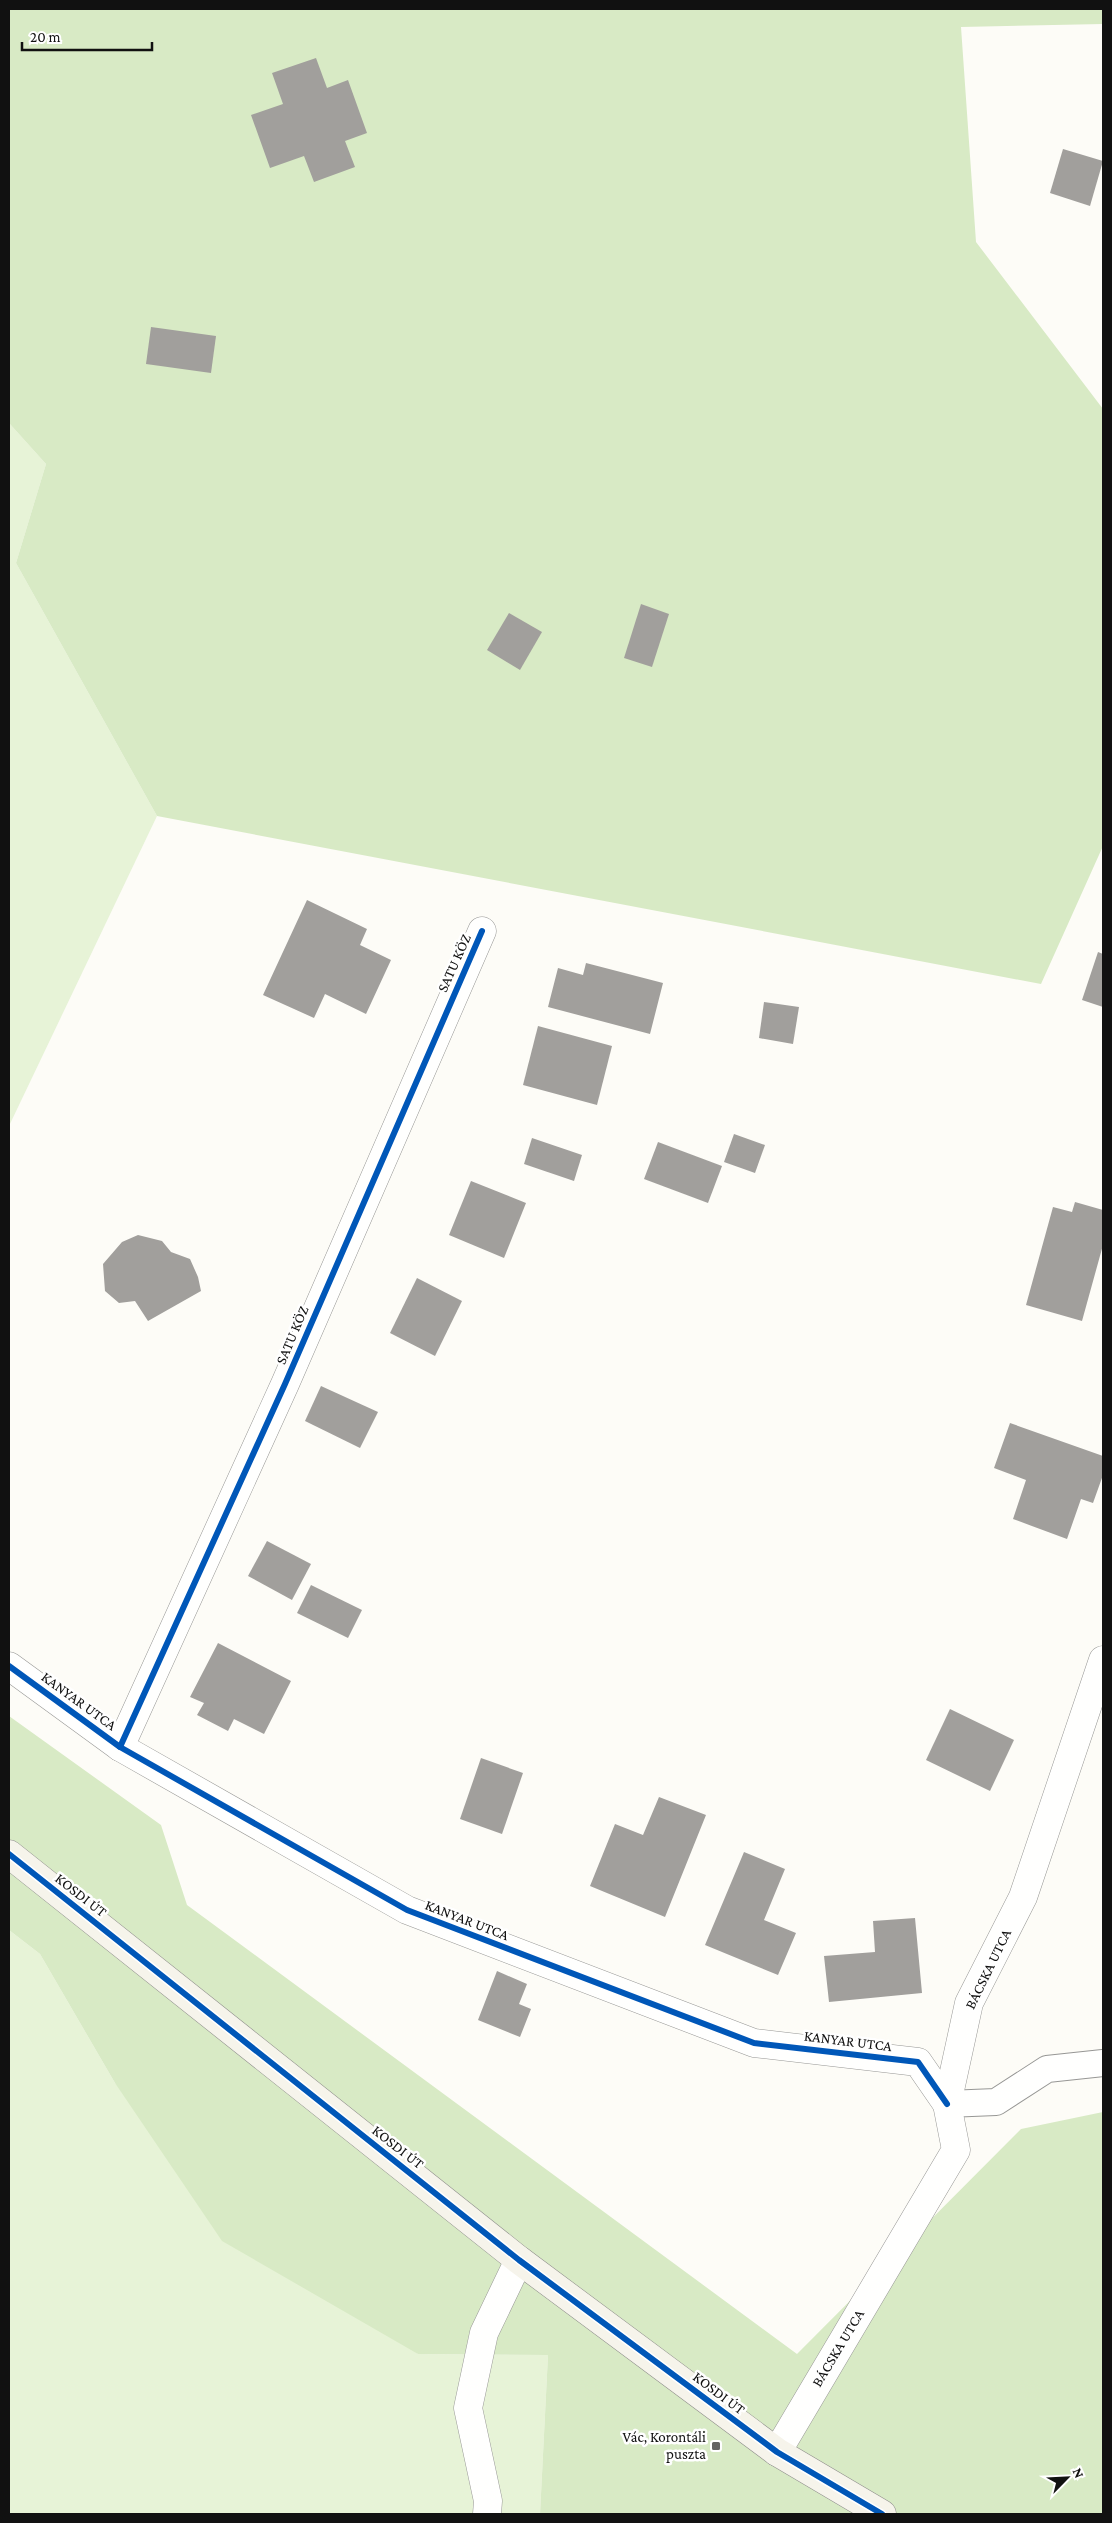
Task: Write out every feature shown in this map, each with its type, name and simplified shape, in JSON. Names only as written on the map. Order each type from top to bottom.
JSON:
[{"type":"street","name":"SATU KÖZ","points":[[120,1747],[285,1384],[482,931]]},
{"type":"street","name":"BÁCSKA UTCA","points":[[777,2452],[956,2150],[947,2104],[969,2003],[1023,1897],[1103,1660]]},
{"type":"street","name":"KANYAR UTCA","points":[[9,1666],[120,1747],[407,1910],[754,2043],[918,2062],[947,2104]]},
{"type":"street","name":"KOSDI ÚT","points":[[9,1854],[519,2260],[777,2452],[882,2514]]},
{"type":"street","points":[[487,2514],[488,2501],[468,2408],[484,2333],[519,2260]]},
{"type":"lane","points":[[947,2104],[996,2102],[1047,2069],[1103,2062]]},
{"type":"green space","points":[[9,9],[1103,9],[1103,24],[961,27],[976,242],[1103,409],[1103,846],[1041,984],[157,816],[16,563],[46,464],[9,423]]},
{"type":"green space","points":[[9,423],[46,464],[16,563],[157,816],[9,1126]]},
{"type":"green space","points":[[9,1716],[161,1825],[187,1905],[797,2354],[1021,2129],[1103,2112],[1103,2514],[540,2514],[548,2355],[418,2354],[222,2241],[115,2083],[40,1954],[9,1930]]},
{"type":"green space","points":[[9,1930],[40,1954],[115,2083],[418,2354],[548,2355],[540,2514],[9,2514]]},
{"type":"building","points":[[316,58],[327,88],[348,80],[367,133],[345,141],[355,167],[314,182],[304,156],[270,168],[251,115],[283,104],[272,73]]},
{"type":"building","points":[[1063,149],[1103,161],[1090,206],[1050,193]]},
{"type":"building","points":[[151,327],[216,336],[211,373],[146,364]]},
{"type":"building","points":[[641,604],[669,614],[652,667],[624,658]]},
{"type":"building","points":[[509,613],[542,632],[520,670],[487,650]]},
{"type":"building","points":[[307,900],[367,929],[360,945],[391,960],[366,1014],[325,994],[314,1018],[263,995]]},
{"type":"building","points":[[1098,952],[1103,954],[1103,1007],[1082,1000]]},
{"type":"building","points":[[586,963],[663,983],[650,1034],[548,1007],[558,968],[583,975]]},
{"type":"building","points":[[764,1002],[799,1007],[793,1044],[759,1038]]},
{"type":"building","points":[[538,1026],[612,1046],[597,1105],[523,1085]]},
{"type":"building","points":[[734,1134],[765,1145],[755,1173],[724,1162]]},
{"type":"building","points":[[532,1138],[582,1155],[574,1181],[524,1164]]},
{"type":"building","points":[[658,1142],[722,1166],[708,1203],[644,1179]]},
{"type":"building","points":[[471,1181],[526,1203],[504,1258],[449,1235]]},
{"type":"building","points":[[1075,1202],[1103,1210],[1103,1245],[1082,1321],[1026,1305],[1053,1207],[1072,1212]]},
{"type":"building","points":[[138,1235],[162,1241],[171,1252],[190,1259],[198,1277],[201,1291],[148,1321],[135,1301],[119,1303],[105,1291],[103,1264],[122,1242]]},
{"type":"building","points":[[417,1278],[462,1301],[435,1356],[390,1333]]},
{"type":"building","points":[[321,1386],[378,1412],[360,1448],[305,1421]]},
{"type":"building","points":[[1010,1423],[1103,1456],[1103,1475],[1093,1503],[1081,1499],[1067,1539],[1013,1519],[1026,1480],[994,1468]]},
{"type":"building","points":[[267,1541],[311,1564],[292,1600],[248,1576]]},
{"type":"building","points":[[311,1585],[362,1610],[348,1638],[297,1613]]},
{"type":"building","points":[[218,1643],[291,1681],[264,1734],[234,1719],[228,1731],[197,1715],[204,1703],[190,1697]]},
{"type":"building","points":[[950,1709],[1014,1740],[990,1791],[926,1760]]},
{"type":"building","points":[[481,1758],[523,1773],[502,1834],[460,1819]]},
{"type":"building","points":[[659,1797],[706,1815],[665,1917],[590,1886],[615,1824],[643,1835]]},
{"type":"building","points":[[744,1852],[785,1869],[764,1920],[796,1933],[778,1975],[705,1945]]},
{"type":"building","points":[[915,1918],[922,1993],[829,2002],[824,1956],[875,1952],[873,1921]]},
{"type":"building","points":[[497,1971],[527,1984],[519,2004],[531,2009],[520,2037],[478,2020]]},
{"type":"cycle path","points":[[120,1747],[285,1384],[482,931]]},
{"type":"cycle path","points":[[9,1666],[120,1747],[407,1910],[754,2043],[918,2062],[947,2104]]},
{"type":"cycle path","points":[[9,1854],[519,2260],[777,2452],[882,2514]]},
{"type":"place","name":"Vác, Korontáli puszta","points":[[716,2446]]}]
